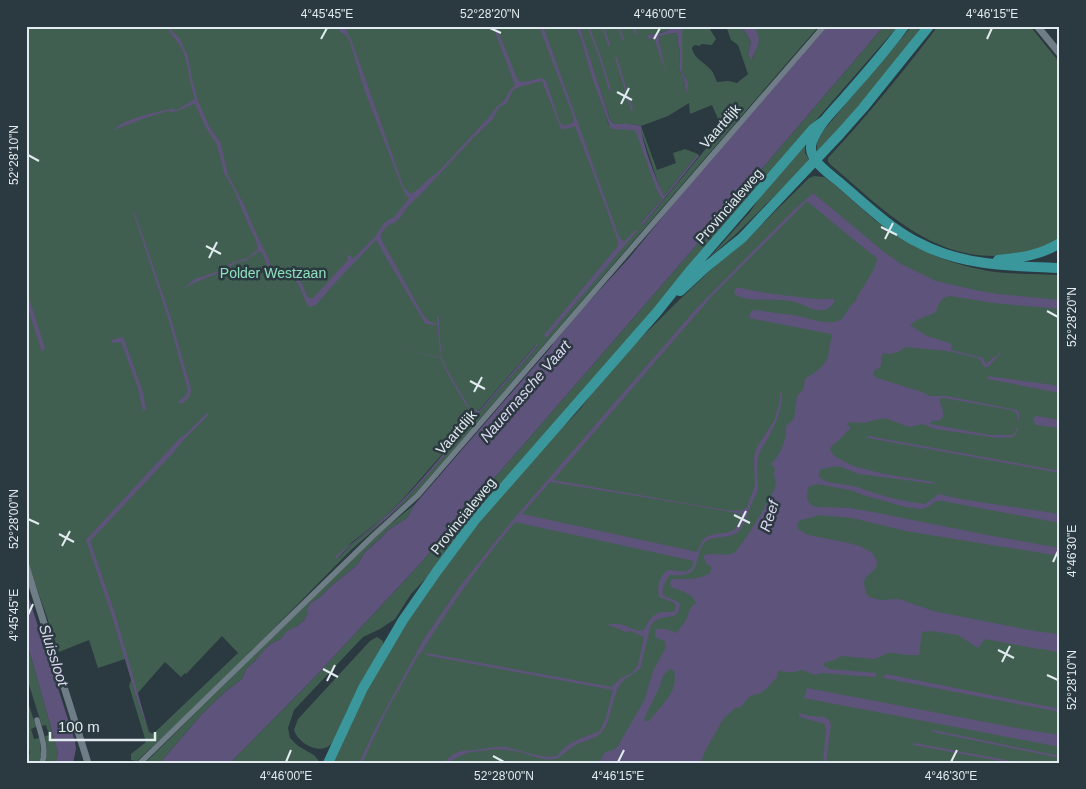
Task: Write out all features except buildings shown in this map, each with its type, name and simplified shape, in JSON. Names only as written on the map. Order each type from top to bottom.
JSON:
[{"type":"highway","points":[[904,26],[825,120],[812,142],[811,148],[816,160],[888,223],[917,243],[946,254],[978,262],[1060,268]]},
{"type":"highway","name":"Provincialeweg","points":[[657,312],[706,267],[742,238],[863,108],[929,26]]},
{"type":"highway","name":"Provincialeweg","points":[[328,763],[363,688],[403,620],[437,570],[475,520],[657,312],[689,272],[813,129],[825,120]]},
{"type":"highway","points":[[978,262],[1019,258],[1039,253],[1060,243]]},
{"type":"street","name":"Vaartdijk","points":[[140,763],[374,535],[418,495],[824,26]]},
{"type":"street","points":[[1037,26],[1060,54]]},
{"type":"street","points":[[26,566],[84,750],[86,763]]},
{"type":"street","points":[[37,720],[44,747],[42,763]]},
{"type":"green space","name":"Polder Westzaan","points":[[26,26],[575,26],[609,125],[636,127],[662,199],[641,223],[642,226],[723,128],[712,105],[690,114],[689,103],[668,116],[641,126],[614,124],[610,120],[579,26],[674,26],[674,28],[649,39],[654,37],[664,66],[659,35],[677,34],[680,50],[679,68],[686,92],[686,78],[682,72],[682,29],[686,26],[708,26],[716,39],[712,45],[702,44],[693,46],[693,52],[712,71],[717,82],[729,81],[737,83],[748,74],[738,45],[731,40],[726,26],[740,26],[744,30],[751,42],[748,54],[753,59],[758,35],[752,26],[819,26],[417,492],[351,550],[210,693],[137,761],[131,760],[131,754],[146,742],[129,686],[131,680],[125,659],[98,668],[89,640],[59,652],[26,557]],"holes":[[[536,345],[538,346],[475,418],[474,416]],[[472,420],[474,420],[404,501],[387,518],[352,544],[337,559],[351,543],[385,517]],[[222,636],[238,653],[153,734],[149,732],[136,695],[165,662],[181,677]]]},
{"type":"green space","points":[[884,26],[898,26],[749,196],[411,594],[395,619],[363,637],[294,710],[288,728],[290,738],[298,746],[314,755],[319,763],[230,763],[313,679],[419,565]]},
{"type":"green space","points":[[912,26],[922,26],[871,91],[817,152],[822,132]]},
{"type":"green space","points":[[938,26],[1030,26],[1060,63],[1060,240],[1047,247],[1037,251],[988,256],[962,252],[938,244],[915,232],[893,217],[828,162],[828,158],[912,60]]},
{"type":"green space","points":[[641,126],[657,170],[676,163],[673,153],[685,149],[698,154],[664,196],[660,189]]},
{"type":"green space","points":[[805,146],[805,153],[810,161],[709,258],[750,212],[769,184]]},
{"type":"green space","points":[[814,176],[824,177],[895,235],[936,256],[965,266],[995,272],[1060,275],[1060,763],[332,763],[370,684],[404,626],[433,583],[480,521],[554,435],[581,408],[623,356],[717,264],[744,242],[809,178]]},
{"type":"green space","points":[[415,504],[407,518],[388,530],[365,552],[357,565],[319,598],[310,603],[304,620],[281,639],[270,644],[246,669],[242,679],[202,714],[160,763],[145,763],[382,531]]},
{"type":"green space","points":[[377,637],[383,641],[383,645],[331,744],[321,749],[305,743],[296,735],[294,730],[298,719],[370,641]]},
{"type":"green space","points":[[26,639],[57,749],[58,756],[55,763],[45,763],[47,748],[45,736],[49,735],[46,725],[42,726],[26,675]]},
{"type":"green space","points":[[26,696],[36,727],[31,729],[34,739],[40,738],[41,755],[39,763],[26,763],[26,757],[30,753],[26,740]]},
{"type":"water","points":[[167,26],[170,26],[171,30],[180,39],[188,57],[198,101],[208,124],[220,141],[228,175],[244,205],[271,267],[274,272],[296,276],[301,282],[308,298],[313,298],[348,260],[347,256],[350,255],[353,259],[374,238],[384,223],[395,216],[409,198],[402,187],[364,89],[350,42],[347,36],[340,32],[340,26],[348,26],[346,31],[351,39],[404,188],[411,194],[439,171],[497,106],[504,101],[515,85],[493,26],[496,26],[518,81],[524,82],[542,78],[546,81],[562,125],[565,126],[574,122],[539,26],[543,26],[619,237],[624,242],[635,230],[637,231],[546,338],[544,335],[618,246],[618,241],[575,126],[561,129],[542,81],[513,90],[507,103],[499,107],[493,119],[408,206],[399,219],[387,226],[381,234],[381,239],[423,315],[430,322],[436,323],[436,325],[426,324],[376,240],[316,305],[309,307],[296,281],[290,277],[273,274],[269,270],[260,251],[245,261],[237,262],[223,271],[182,289],[195,279],[219,271],[233,262],[248,258],[258,249],[233,188],[224,173],[216,143],[206,128],[195,104],[173,112],[168,111],[145,118],[114,130],[125,122],[141,116],[171,109],[177,110],[195,99],[184,55]]},
{"type":"water","points":[[575,26],[579,26],[582,34],[610,120],[614,124],[641,126],[646,151],[664,196],[698,154],[699,156],[642,226],[641,223],[662,199],[656,188],[636,132],[633,130],[612,129],[610,127]]},
{"type":"water","points":[[674,26],[682,26],[682,72],[688,87],[686,93],[684,80],[679,68],[680,50],[677,34],[659,36],[666,73],[654,38],[648,39],[648,35],[661,33]]},
{"type":"water","points":[[740,26],[752,26],[758,35],[759,39],[752,60],[748,54],[751,42]]},
{"type":"water","name":"Nauernasche Vaart","points":[[827,26],[884,26],[419,565],[313,679],[230,763],[160,763],[202,714],[242,679],[246,669],[270,644],[281,639],[287,631],[304,620],[310,603],[319,598],[357,565],[365,552],[388,530],[407,518],[415,504]]},
{"type":"water","name":"Reef","points":[[813,193],[884,252],[901,264],[936,281],[998,294],[1060,300],[1060,309],[994,303],[949,296],[943,298],[936,312],[910,325],[927,336],[949,343],[952,345],[951,350],[983,358],[986,364],[998,355],[999,352],[1000,354],[988,367],[984,367],[978,358],[948,351],[906,347],[898,352],[883,353],[881,365],[874,371],[873,374],[877,378],[930,396],[947,396],[1017,410],[1019,421],[1017,414],[1011,410],[944,398],[939,399],[943,410],[941,420],[932,421],[930,424],[989,435],[1012,435],[1015,433],[1016,428],[1018,428],[1013,437],[998,438],[935,429],[923,424],[909,427],[885,418],[865,423],[850,422],[847,424],[851,428],[830,449],[834,456],[853,466],[884,474],[933,482],[935,484],[859,474],[838,466],[821,469],[819,477],[825,481],[855,486],[905,501],[925,504],[939,494],[960,499],[1060,514],[1060,523],[942,501],[936,501],[922,509],[906,507],[854,491],[818,484],[808,488],[807,498],[811,505],[817,507],[850,508],[1060,548],[1060,556],[906,531],[852,518],[819,515],[800,520],[797,524],[798,529],[808,535],[860,546],[872,553],[877,561],[876,568],[865,578],[864,583],[866,594],[871,598],[882,600],[899,599],[933,611],[1034,631],[1060,634],[1060,653],[985,639],[978,648],[958,635],[932,631],[922,632],[919,655],[888,653],[875,659],[841,656],[835,660],[823,663],[829,669],[877,673],[875,677],[822,673],[815,675],[802,670],[784,672],[780,670],[777,673],[778,676],[768,687],[761,693],[750,696],[741,707],[735,708],[723,719],[704,753],[701,763],[599,763],[605,752],[614,750],[618,746],[645,699],[653,671],[666,647],[665,641],[655,636],[656,629],[666,629],[677,633],[685,622],[691,607],[696,603],[689,595],[671,587],[672,579],[695,578],[709,574],[712,568],[706,563],[703,556],[734,553],[743,543],[775,487],[776,482],[773,473],[775,470],[771,464],[783,447],[786,426],[794,419],[797,396],[803,390],[805,379],[822,367],[827,360],[831,334],[749,318],[751,311],[799,316],[824,322],[838,321],[856,301],[873,271],[877,260],[875,256],[807,201],[712,296],[553,480],[731,511],[744,510],[747,507],[755,485],[754,457],[757,447],[774,421],[780,401],[780,393],[782,393],[777,419],[759,455],[757,462],[757,492],[743,525],[739,531],[731,536],[711,539],[703,544],[693,570],[683,575],[670,575],[663,587],[663,595],[680,603],[679,610],[674,616],[660,618],[651,625],[640,669],[622,682],[617,690],[604,730],[598,736],[573,746],[560,757],[554,759],[541,758],[520,752],[494,750],[468,753],[444,763],[458,752],[498,747],[551,757],[557,756],[571,743],[600,731],[613,690],[430,656],[426,653],[612,687],[620,679],[633,672],[638,665],[644,637],[631,631],[625,632],[605,624],[621,624],[635,630],[644,630],[653,616],[662,612],[675,611],[676,606],[673,602],[659,597],[659,582],[668,570],[687,571],[694,561],[515,522],[467,584],[423,651],[419,654],[385,714],[362,763],[359,763],[377,725],[424,639],[461,585],[511,522],[696,309]],"holes":[[[550,482],[686,504],[741,514],[742,516],[735,529],[705,538],[697,552],[522,514]],[[671,669],[674,671],[674,686],[664,704],[649,721],[646,721],[644,719],[663,676]]]},
{"type":"water","points":[[134,211],[170,315],[191,389],[190,396],[183,403],[177,403],[186,395],[188,390],[169,321]]},
{"type":"water","points":[[736,288],[788,296],[835,300],[828,309],[819,310],[791,301],[740,297],[734,294]]},
{"type":"water","points":[[26,289],[45,348],[42,352],[26,302]]},
{"type":"water","points":[[437,317],[439,317],[440,354],[469,407],[467,407],[447,373],[441,358],[402,349],[440,357]]},
{"type":"water","points":[[123,337],[143,392],[146,410],[143,411],[138,388],[121,342],[112,343],[111,340]]},
{"type":"water","points":[[537,344],[538,346],[475,418],[474,416],[477,413],[473,409],[479,411]]},
{"type":"water","points":[[987,376],[1060,386],[1060,393],[988,379]]},
{"type":"water","points":[[208,412],[208,415],[90,541],[115,614],[149,732],[86,540],[180,438]]},
{"type":"water","points":[[471,414],[475,420],[419,485],[387,518],[352,544],[336,559],[335,557],[386,516],[409,493],[472,420],[469,415]]},
{"type":"water","points":[[1036,416],[1060,420],[1060,428],[1036,425],[1033,419]]},
{"type":"water","points":[[26,589],[75,741],[76,749],[73,763],[55,763],[58,756],[57,749],[26,639]]},
{"type":"water","points":[[886,674],[1060,709],[1060,712],[883,678]]},
{"type":"water","points":[[807,688],[1060,735],[1060,747],[804,698]]},
{"type":"water","points":[[799,713],[824,717],[829,720],[831,725],[826,763],[823,763],[825,724],[806,719],[799,716]]},
{"type":"waterway","points":[[588,26],[610,90]]},
{"type":"waterway","points":[[603,26],[609,45]]},
{"type":"waterway","points":[[618,26],[623,39]]},
{"type":"waterway","points":[[633,26],[636,34]]},
{"type":"waterway","points":[[616,58],[632,110]]},
{"type":"waterway","points":[[868,437],[1060,472]]},
{"type":"waterway","points":[[933,731],[1060,757]]},
{"type":"waterway","points":[[914,744],[1017,763]]},
{"type":"water label","name":"Sluissloot","points":[[54,655]]}]
